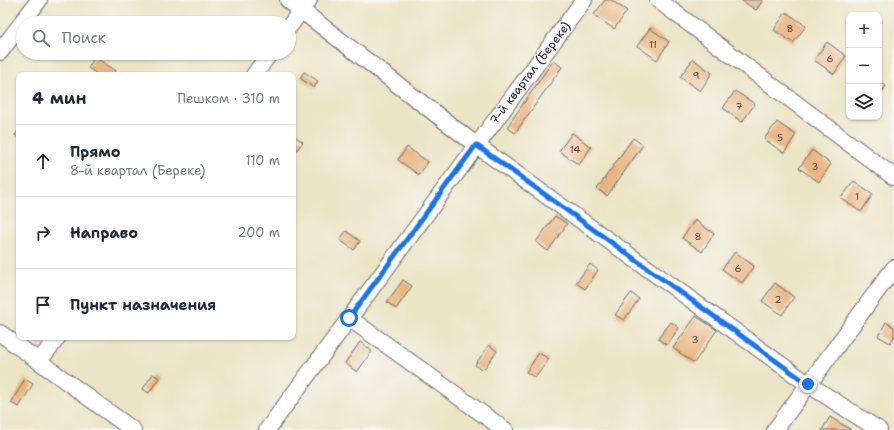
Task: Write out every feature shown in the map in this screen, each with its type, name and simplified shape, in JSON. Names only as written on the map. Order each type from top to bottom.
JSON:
[{"type":"street","points":[[27,16],[39,0]]},
{"type":"street","points":[[288,0],[305,5],[476,145],[808,384],[879,430]]},
{"type":"street","name":"7-й квартал (Береке)","points":[[267,430],[584,0]]},
{"type":"street","points":[[658,0],[894,177]]},
{"type":"street","points":[[296,17],[305,5]]},
{"type":"street","points":[[0,52],[16,31]]},
{"type":"street","points":[[256,72],[265,60]]},
{"type":"street","points":[[775,430],[894,268]]},
{"type":"street","points":[[349,318],[505,430]]},
{"type":"street","points":[[0,333],[133,430]]},
{"type":"street","points":[[39,361],[56,340]]},
{"type":"building","points":[[605,0],[611,0],[627,11],[614,29],[594,15]]},
{"type":"building","points":[[741,0],[763,0],[756,10]]},
{"type":"building","points":[[786,12],[806,26],[793,43],[774,30]]},
{"type":"building","points":[[650,28],[669,42],[657,60],[637,46]]},
{"type":"building","points":[[827,42],[846,56],[834,74],[814,60]]},
{"type":"building","points":[[693,59],[712,73],[700,91],[680,77]]},
{"type":"building","points":[[93,60],[100,60],[116,71],[94,72],[88,68]]},
{"type":"building","points":[[553,61],[562,67],[515,133],[507,127]]},
{"type":"building","points":[[304,72],[318,81],[314,88],[300,78]]},
{"type":"building","points":[[882,83],[886,86],[882,92]]},
{"type":"building","points":[[735,91],[755,104],[742,122],[723,108]]},
{"type":"building","points":[[777,122],[796,135],[784,153],[764,139]]},
{"type":"building","points":[[572,133],[591,147],[579,165],[559,151]]},
{"type":"building","points":[[296,137],[303,142],[296,151]]},
{"type":"building","points":[[633,138],[643,145],[607,196],[597,189]]},
{"type":"building","points":[[407,147],[428,162],[419,175],[398,160]]},
{"type":"building","points":[[812,150],[831,164],[819,182],[799,168]]},
{"type":"building","points":[[854,181],[873,194],[861,212],[841,198]]},
{"type":"building","points":[[555,216],[567,224],[548,251],[536,242]]},
{"type":"building","points":[[695,220],[714,234],[702,252],[682,238]]},
{"type":"building","points":[[346,231],[360,241],[354,250],[340,240]]},
{"type":"building","points":[[735,252],[754,266],[742,283],[722,269]]},
{"type":"building","points":[[590,264],[598,270],[585,289],[576,283]]},
{"type":"building","points":[[403,280],[412,286],[396,309],[387,302]]},
{"type":"building","points":[[775,283],[794,297],[782,315],[762,301]]},
{"type":"building","points":[[631,293],[639,299],[624,320],[615,315]]},
{"type":"building","points":[[696,316],[717,330],[694,363],[673,348]]},
{"type":"building","points":[[671,322],[679,328],[667,345],[658,339]]},
{"type":"building","points":[[886,322],[894,327],[894,337],[890,343],[878,336]]},
{"type":"building","points":[[360,342],[372,351],[357,372],[345,363]]},
{"type":"building","points":[[489,345],[497,351],[483,370],[475,365]]},
{"type":"building","points":[[539,353],[549,359],[535,378],[526,372]]},
{"type":"building","points":[[153,374],[159,378],[149,393],[143,389]]},
{"type":"building","points":[[25,379],[33,384],[19,407],[11,403]]},
{"type":"building","points":[[830,417],[851,430],[822,430]]},
{"type":"route","points":[[349,318],[476,145],[808,384]]}]
